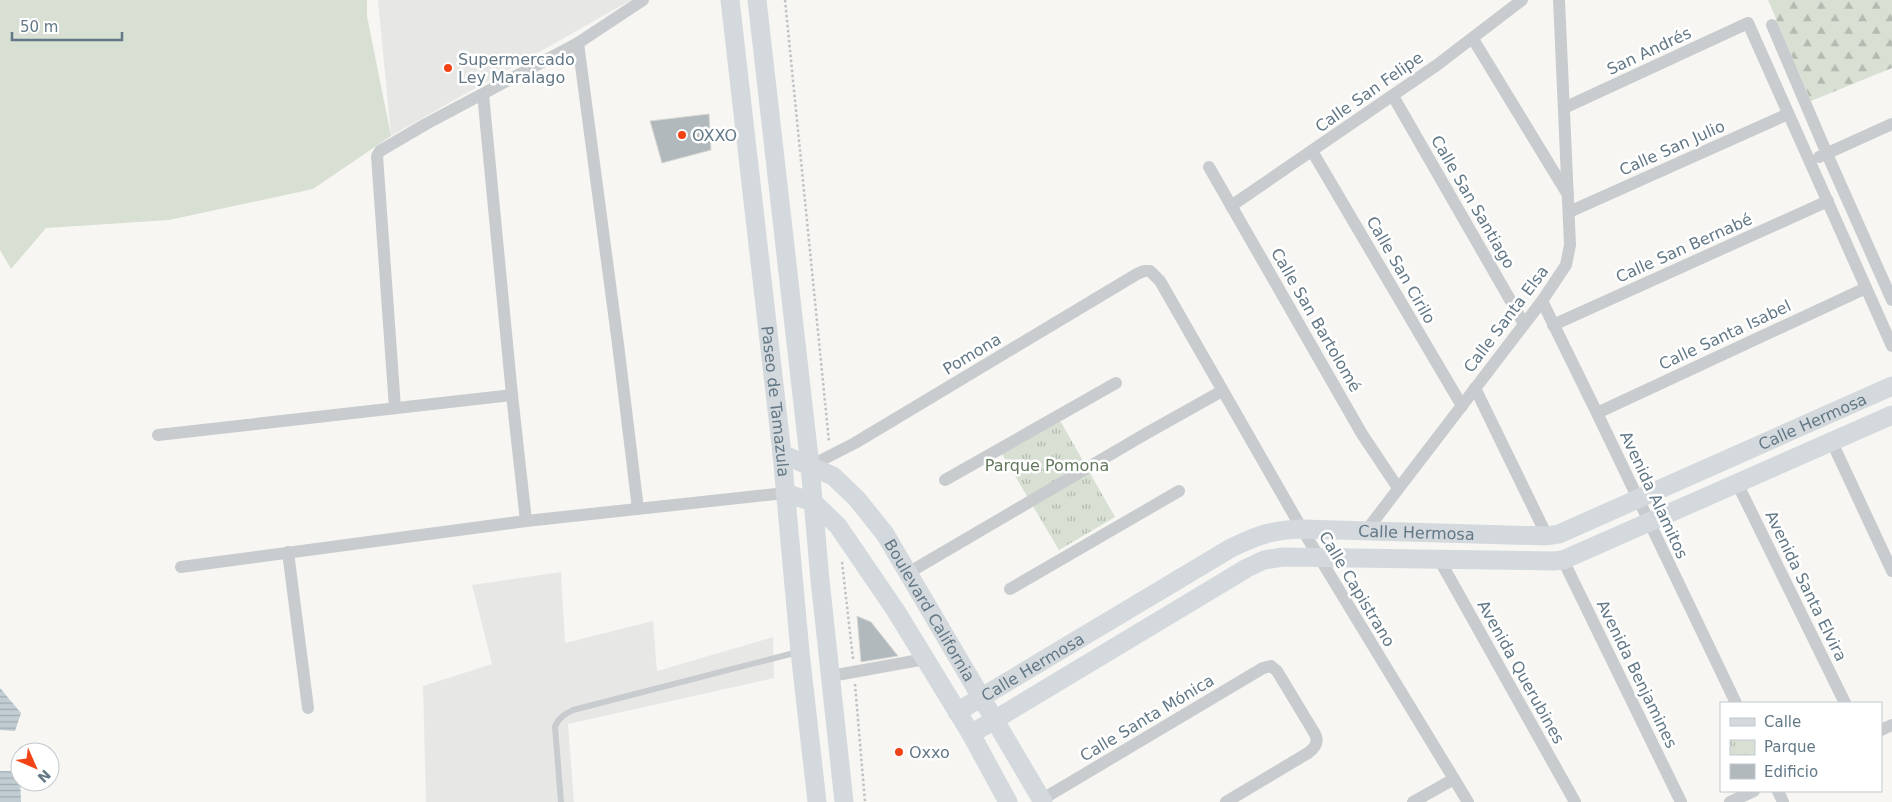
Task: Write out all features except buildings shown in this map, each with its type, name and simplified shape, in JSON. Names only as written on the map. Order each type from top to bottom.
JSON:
[{"type":"street","points":[[395,408],[376,156],[380,151],[426,124],[578,43],[643,0]]},
{"type":"street","name":"Paseo de Tamazula","points":[[730,0],[782,454],[800,652],[817,802]]},
{"type":"street","name":"Calle San Felipe","points":[[1231,206],[1393,96],[1473,39],[1522,0]]},
{"type":"street","name":"Calle Santa Elsa","points":[[1366,531],[1542,301],[1566,265],[1570,246],[1559,0]]},
{"type":"street","points":[[732,22],[758,9]]},
{"type":"street","name":"Paseo de Tamazula","points":[[758,9],[810,466],[844,802]]},
{"type":"street","name":"San Andrés","points":[[1564,108],[1748,23],[1788,114]]},
{"type":"street","points":[[1772,25],[1892,300]]},
{"type":"street","points":[[1473,39],[1568,196]]},
{"type":"street","points":[[578,43],[638,509]]},
{"type":"street","points":[[484,94],[512,395],[526,521]]},
{"type":"street","name":"Calle San Santiago","points":[[1393,96],[1524,324]]},
{"type":"street","points":[[1788,114],[1892,346]]},
{"type":"street","name":"Calle San Julio","points":[[1569,212],[1788,114]]},
{"type":"street","points":[[1810,161],[1892,124]]},
{"type":"street","name":"Calle San Cirilo","points":[[1312,152],[1462,406]]},
{"type":"street","name":"Calle San Bartolomé","points":[[1209,167],[1362,434],[1398,488]]},
{"type":"street","name":"Calle San Bernabé","points":[[1553,324],[1828,200]]},
{"type":"street","name":"Pomona","points":[[810,466],[855,444],[1137,274],[1144,270],[1150,271]]},
{"type":"street","name":"Calle Capistrano","points":[[1150,271],[1160,281],[1302,530],[1468,802]]},
{"type":"street","name":"Calle Santa Isabel","points":[[1597,412],[1866,288]]},
{"type":"street","name":"Avenida Alamitos","points":[[1542,301],[1736,702]]},
{"type":"street","points":[[945,480],[1116,383]]},
{"type":"street","name":"Calle Hermosa","points":[[957,712],[1232,548],[1256,536],[1280,530],[1548,536],[1571,531],[1892,386]]},
{"type":"street","points":[[1475,388],[1548,536]]},
{"type":"street","points":[[908,573],[1222,391]]},
{"type":"street","points":[[158,435],[512,395]]},
{"type":"street","name":"Calle Hermosa","points":[[971,734],[1246,568],[1264,560],[1284,557],[1563,560],[1892,415]]},
{"type":"street","points":[[1832,440],[1892,572]]},
{"type":"street","name":"Boulevard California","points":[[782,454],[833,476],[857,499],[884,534],[995,718],[1042,801]]},
{"type":"street","name":"Avenida Santa Elvira","points":[[1737,482],[1844,702]]},
{"type":"street","points":[[1010,589],[1178,491]]},
{"type":"street","points":[[181,567],[526,521],[785,492]]},
{"type":"street","name":"Boulevard California","points":[[785,492],[813,502],[838,526],[896,611],[971,734],[1008,802]]},
{"type":"street","points":[[288,552],[308,708]]},
{"type":"street","name":"Avenida Querubines","points":[[1438,559],[1575,802]]},
{"type":"street","name":"Avenida Benjamines","points":[[1563,560],[1681,802]]},
{"type":"street","points":[[831,676],[925,660]]},
{"type":"street","name":"Calle Santa Mónica","points":[[1042,801],[1263,668],[1271,666],[1277,671],[1318,739],[1312,750],[1226,802]]},
{"type":"street","points":[[1413,802],[1454,779]]},
{"type":"street","points":[[1730,802],[1752,792]]},
{"type":"lane","points":[[561,802],[555,727],[557,721],[563,715],[573,710],[800,652]]},
{"type":"path","points":[[785,0],[830,456]]},
{"type":"path","points":[[841,556],[854,672],[865,802]]},
{"type":"shaded area","name":"Supermercado Ley Maralago","points":[[378,0],[631,0],[391,136]]},
{"type":"shaded area","points":[[561,572],[565,643],[653,621],[657,671],[773,637],[774,678],[568,724],[574,802],[426,802],[423,686],[492,664],[472,585]]},
{"type":"shaded area","points":[[0,688],[21,713],[15,731],[0,730]]},
{"type":"shaded area","points":[[0,771],[10,771],[10,792],[21,792],[21,802],[0,802]]},
{"type":"green space","points":[[0,0],[367,0],[367,16],[391,136],[313,189],[169,220],[46,228],[11,269],[0,250]]},
{"type":"green space","points":[[1768,0],[1892,0],[1892,68],[1811,101]]},
{"type":"green space","name":"Parque Pomona","points":[[1058,417],[1115,517],[1059,550],[999,449]]},
{"type":"place","name":"Supermercado Ley Maralago","points":[[448,68]]},
{"type":"place","name":"OXXO","points":[[682,135]]},
{"type":"place","name":"Oxxo","points":[[899,752]]}]
